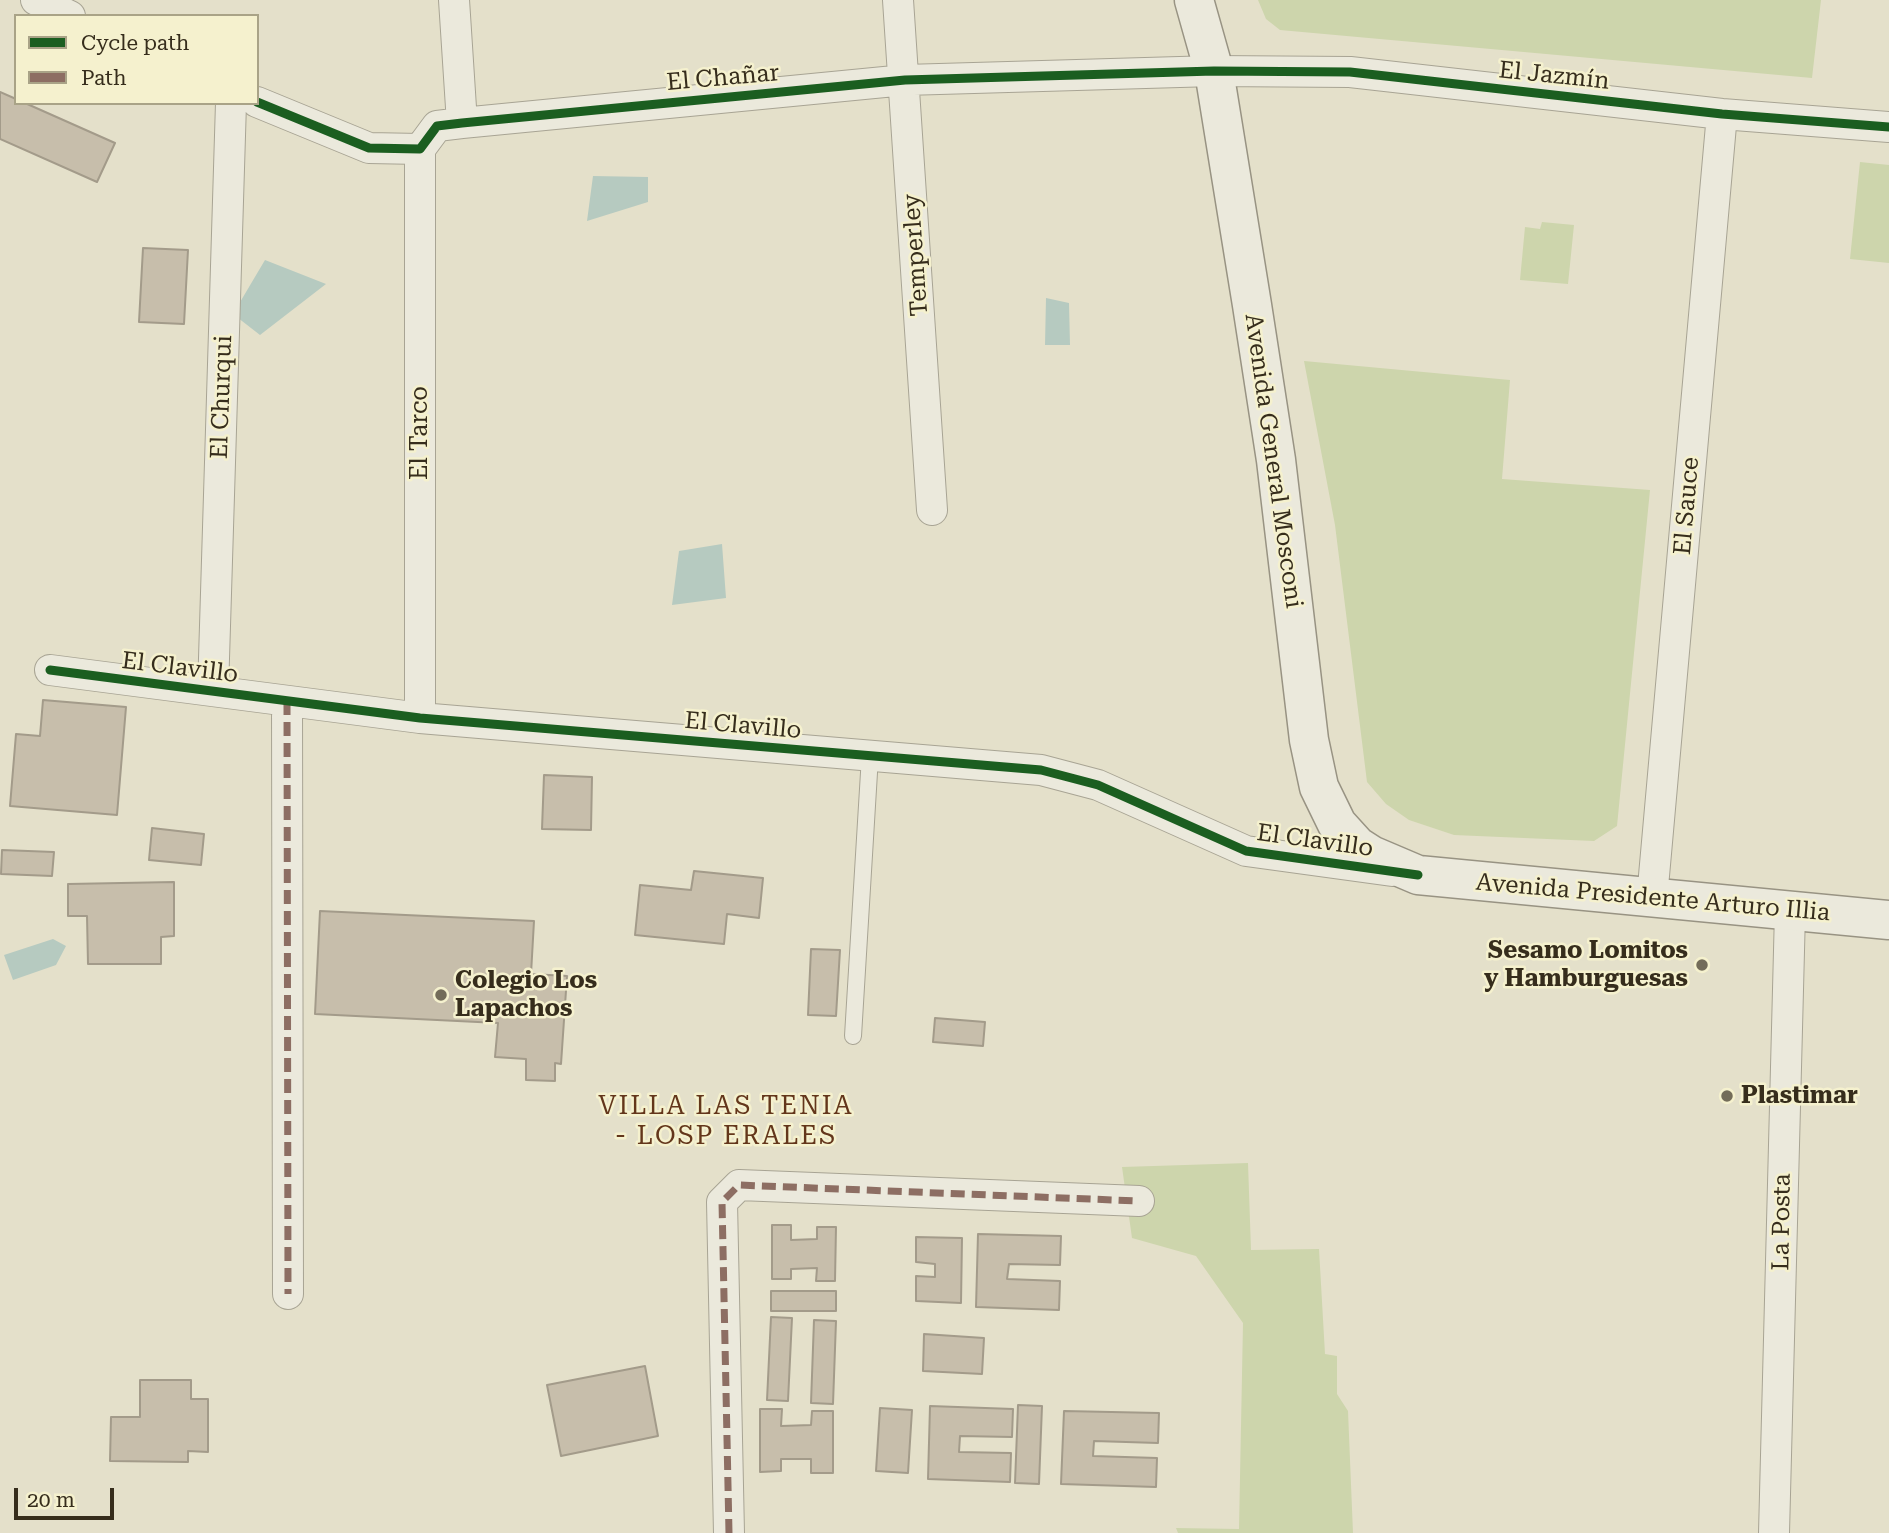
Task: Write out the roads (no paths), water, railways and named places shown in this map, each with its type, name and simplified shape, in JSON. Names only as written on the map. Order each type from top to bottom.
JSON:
[{"type":"main road","name":"Avenida General Mosconi","points":[[1194,0],[1214,71],[1276,460],[1309,740],[1319,787],[1337,824],[1357,846],[1371,855],[1418,875]]},
{"type":"main road","name":"Avenida Presidente Arturo Illia","points":[[1418,875],[1889,920]]},
{"type":"street","points":[[36,0],[66,14]]},
{"type":"street","points":[[454,0],[462,123]]},
{"type":"street","name":"Temperley","points":[[898,0],[932,510]]},
{"type":"street","name":"El Chañar","points":[[420,149],[437,126],[462,123],[905,80],[1214,71]]},
{"type":"street","name":"El Jazmín","points":[[1214,71],[1350,72],[1722,114],[1889,127]]},
{"type":"street","points":[[259,103],[369,148],[420,149]]},
{"type":"street","name":"El Churqui","points":[[213,691],[231,105]]},
{"type":"street","name":"El Sauce","points":[[1652,898],[1722,114]]},
{"type":"street","name":"El Tarco","points":[[420,149],[420,718]]},
{"type":"street","name":"El Clavillo","points":[[50,670],[420,718],[1041,770],[1098,785],[1246,851],[1418,875]]},
{"type":"street","points":[[288,701],[288,1294]]},
{"type":"street","name":"La Posta","points":[[1774,1533],[1790,912]]},
{"type":"street","points":[[729,1533],[722,1202],[739,1185],[1139,1201]]},
{"type":"lane","points":[[853,1037],[870,756]]},
{"type":"place","name":"Sesamo Lomitos y Hamburguesas","points":[[1702,965]]},
{"type":"place","name":"Colegio Los Lapachos","points":[[441,995]]},
{"type":"place","name":"Plastimar","points":[[1727,1096]]},
{"type":"district","name":"VILLA LAS TENIA - LOSP ERALES","points":[[726,1121]]}]
